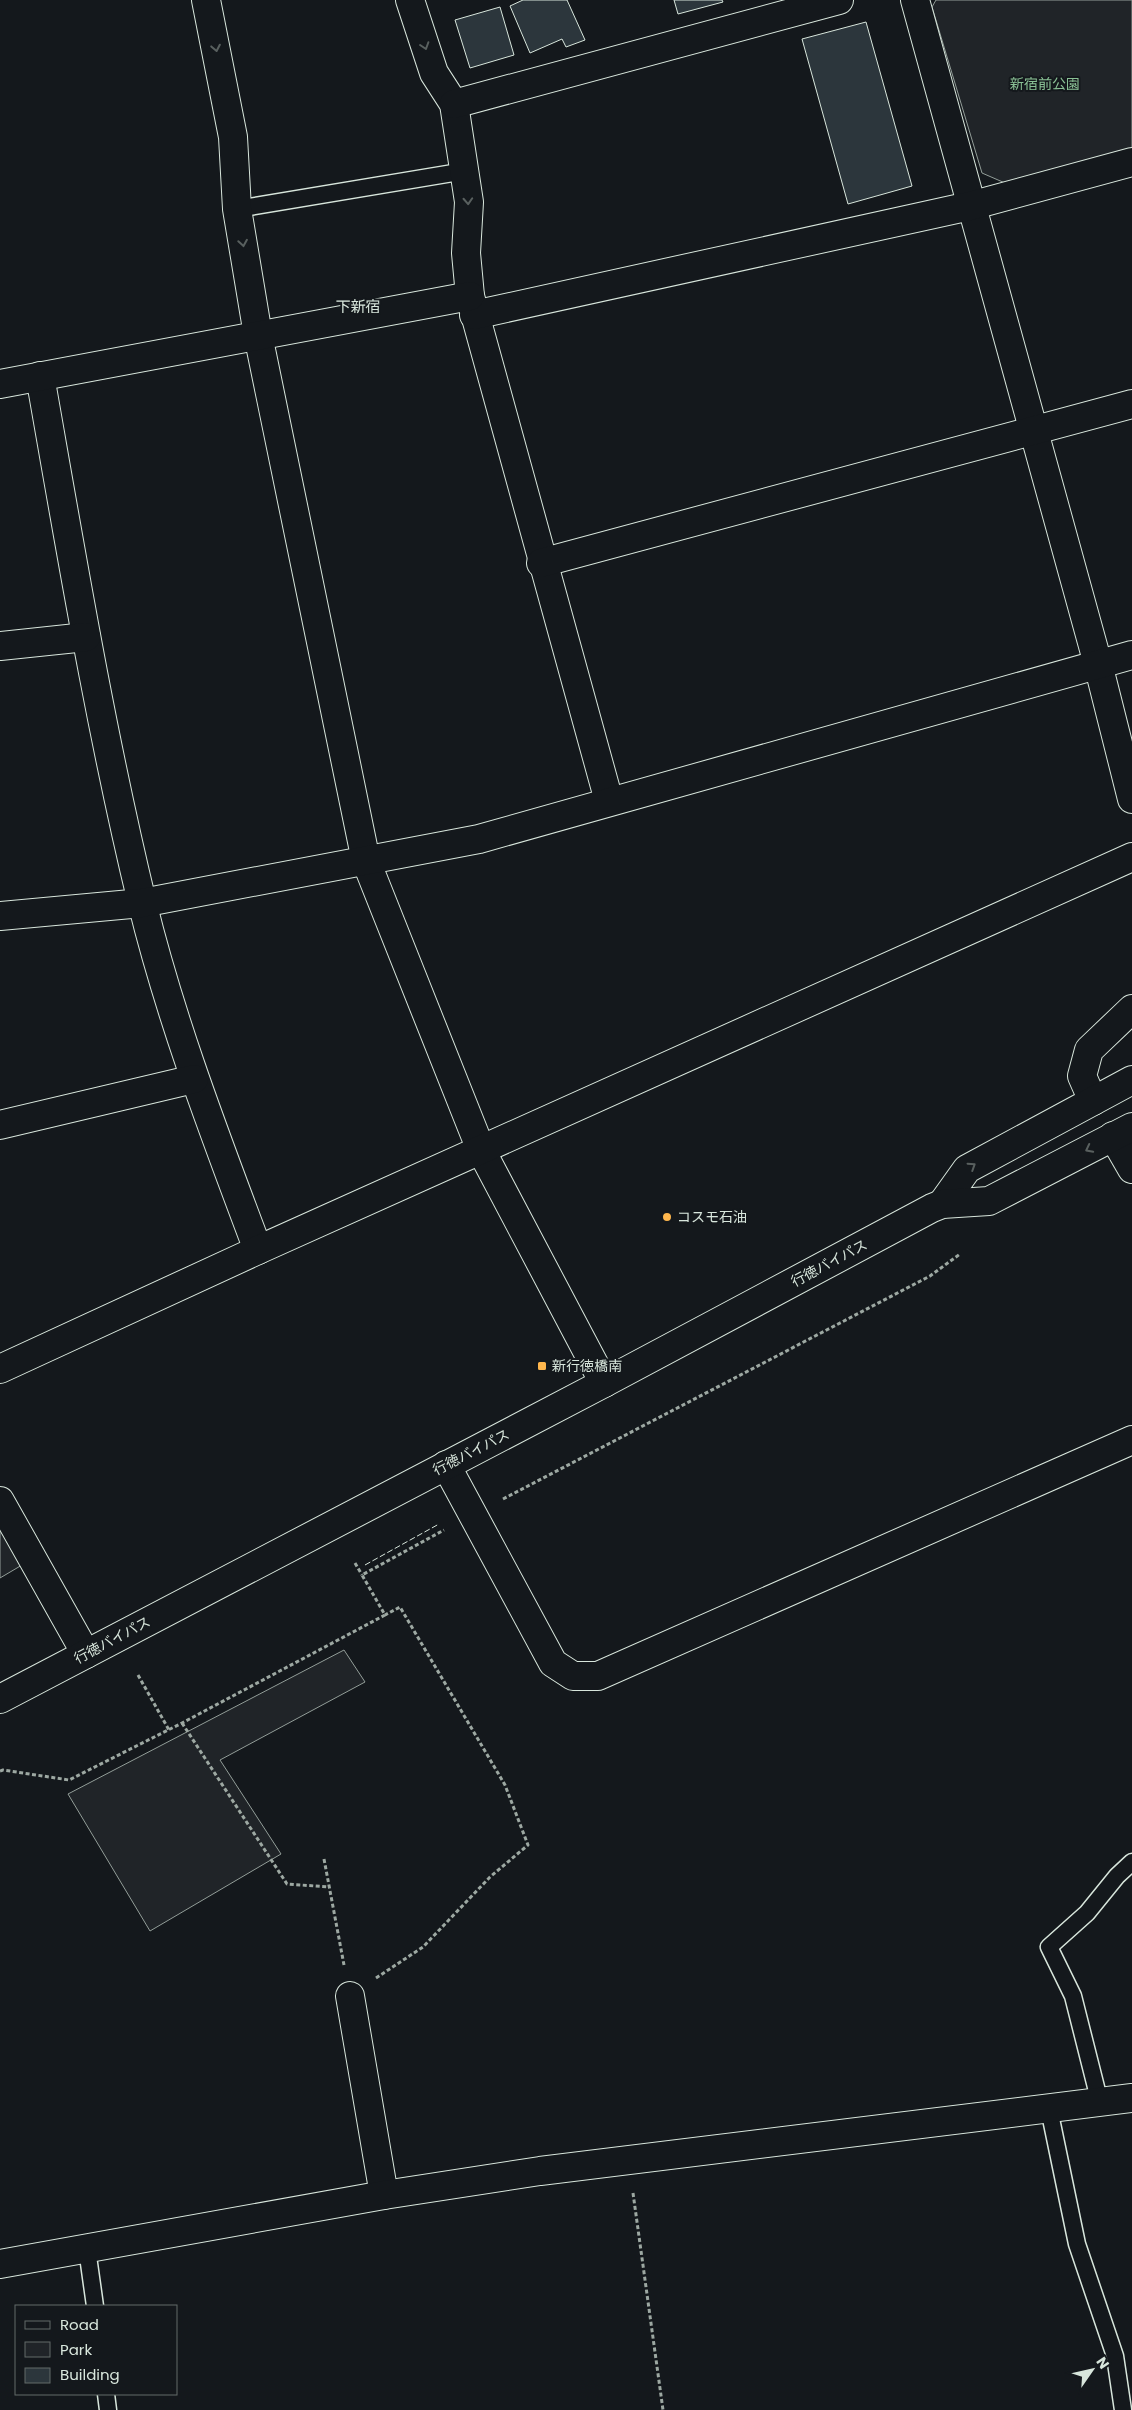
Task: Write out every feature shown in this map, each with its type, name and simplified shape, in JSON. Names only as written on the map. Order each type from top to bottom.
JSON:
[{"type":"street","points":[[206,0],[233,137],[237,209],[258,335],[366,862],[481,1150],[604,1383]]},
{"type":"street","points":[[410,0],[434,73],[454,104],[469,202],[466,253],[472,306],[541,563],[609,801]]},
{"type":"street","points":[[454,104],[839,0]]},
{"type":"street","points":[[915,0],[970,206],[1098,664],[1132,799]]},
{"type":"street","points":[[0,384],[258,335],[472,306],[970,206],[1132,162]]},
{"type":"street","points":[[40,376],[86,637],[142,902],[194,1079],[258,1250]]},
{"type":"street","points":[[541,563],[1132,404]]},
{"type":"street","points":[[0,646],[86,637]]},
{"type":"street","points":[[0,916],[142,902],[366,862],[479,839],[1132,655]]},
{"type":"street","points":[[0,1369],[258,1250],[1132,857]]},
{"type":"street","points":[[1093,1101],[1082,1076],[1089,1050],[1132,1009]]},
{"type":"street","points":[[0,1125],[194,1079]]},
{"type":"street","name":"行徳バイパス","points":[[942,1204],[967,1169],[1132,1080]]},
{"type":"street","points":[[1123,1131],[1132,1170]]},
{"type":"street","name":"行徳バイパス","points":[[0,1699],[942,1204],[988,1202],[1123,1131]]},
{"type":"street","points":[[446,1465],[553,1663],[573,1676],[598,1676],[1132,1440]]},
{"type":"street","points":[[0,1500],[86,1654]]},
{"type":"street","points":[[350,1996],[384,2195]]},
{"type":"street","points":[[0,2264],[384,2195],[629,2159],[1132,2098]]},
{"type":"lane","points":[[237,209],[465,171]]},
{"type":"lane","points":[[1100,2103],[1074,1996],[1049,1947],[1086,1913],[1117,1876],[1132,1862]]},
{"type":"lane","points":[[1048,2109],[1076,2244],[1115,2356],[1124,2410]]},
{"type":"lane","points":[[87,2249],[95,2305]]},
{"type":"lane","points":[[106,2395],[108,2410]]},
{"type":"path","points":[[355,1562],[362,1575]]},
{"type":"path","points":[[324,1859],[350,1996],[422,1947],[490,1877],[528,1845],[505,1784],[400,1607],[385,1615]]},
{"type":"path","points":[[138,1675],[169,1730]]},
{"type":"path","points":[[182,1723],[287,1884],[330,1887]]},
{"type":"path","points":[[629,2159],[663,2410]]},
{"type":"green space","name":"新宿前公園","points":[[936,0],[1132,0],[1132,148],[1005,183],[982,173],[932,7]]},
{"type":"green space","points":[[0,1528],[22,1565],[0,1578]]},
{"type":"green space","points":[[344,1650],[365,1682],[220,1760],[281,1854],[150,1931],[68,1794]]},
{"type":"building","points":[[523,0],[567,0],[585,40],[566,47],[562,39],[530,53],[510,6]]},
{"type":"building","points":[[674,0],[722,0],[723,2],[678,14]]},
{"type":"building","points":[[500,7],[514,55],[470,68],[455,20]]},
{"type":"building","points":[[866,22],[912,186],[848,204],[802,39]]},
{"type":"fence","points":[[365,1565],[439,1524]]},
{"type":"place","name":"コスモ石油","points":[[667,1217]]},
{"type":"place","name":"新行徳橋南","points":[[542,1366]]},
{"type":"district","name":"下新宿","points":[[358,306]]}]
